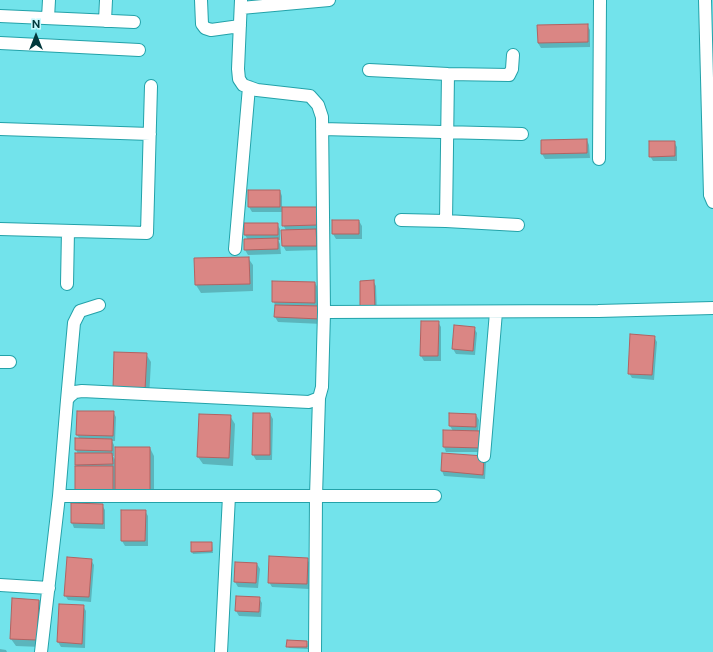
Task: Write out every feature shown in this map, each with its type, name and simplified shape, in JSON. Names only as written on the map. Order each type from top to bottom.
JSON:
[{"type":"street","points":[[48,18],[49,0]]},
{"type":"street","points":[[105,21],[106,0]]},
{"type":"street","points":[[201,0],[202,24],[205,28],[211,30],[240,26]]},
{"type":"street","points":[[315,652],[316,496],[319,398],[322,387],[324,312],[322,118],[318,105],[310,96],[257,90],[243,85],[238,74],[241,4],[329,0]]},
{"type":"street","points":[[598,160],[600,0]]},
{"type":"street","points":[[705,0],[711,114],[710,195],[713,202]]},
{"type":"street","points":[[0,16],[134,22]]},
{"type":"street","points":[[0,43],[139,50]]},
{"type":"street","points":[[369,70],[509,75],[512,69],[513,55]]},
{"type":"street","points":[[446,221],[446,132],[448,74]]},
{"type":"street","points":[[0,229],[147,233],[151,86]]},
{"type":"street","points":[[235,249],[249,87]]},
{"type":"street","points":[[0,129],[150,134]]},
{"type":"street","points":[[322,129],[522,134]]},
{"type":"street","points":[[401,220],[518,225]]},
{"type":"street","points":[[67,284],[68,231]]},
{"type":"street","points":[[41,652],[59,496],[74,323],[80,311],[99,305]]},
{"type":"street","points":[[324,312],[598,311],[713,308]]},
{"type":"street","points":[[484,456],[496,312]]},
{"type":"street","points":[[67,400],[75,392],[82,391],[309,402],[319,398]]},
{"type":"street","points":[[59,496],[435,496]]},
{"type":"street","points":[[221,652],[229,496]]},
{"type":"street","points":[[0,585],[49,588]]},
{"type":"building","points":[[588,24],[588,42],[538,43],[537,25]]},
{"type":"building","points":[[587,139],[587,153],[541,154],[541,140]]},
{"type":"building","points":[[649,141],[675,141],[675,156],[649,157]]},
{"type":"building","points":[[248,190],[280,190],[280,207],[248,207]]},
{"type":"building","points":[[282,207],[317,207],[317,225],[282,226]]},
{"type":"building","points":[[332,220],[359,220],[359,234],[332,234]]},
{"type":"building","points":[[244,223],[278,223],[278,235],[244,235]]},
{"type":"building","points":[[316,229],[317,246],[282,246],[281,230]]},
{"type":"building","points":[[278,238],[278,249],[244,250],[244,239]]},
{"type":"building","points":[[249,257],[250,284],[195,285],[194,258]]},
{"type":"building","points":[[374,280],[375,309],[360,309],[360,281]]},
{"type":"building","points":[[272,281],[315,282],[315,303],[272,302]]},
{"type":"building","points":[[275,305],[320,306],[320,319],[274,317]]},
{"type":"building","points":[[421,321],[439,321],[438,356],[420,356]]},
{"type":"building","points":[[454,325],[475,327],[473,351],[452,349]]},
{"type":"building","points":[[630,334],[655,336],[652,375],[628,374]]},
{"type":"building","points":[[114,352],[147,353],[145,390],[113,389]]},
{"type":"building","points":[[77,411],[114,411],[113,436],[76,435]]},
{"type":"building","points":[[253,413],[270,413],[270,455],[252,455]]},
{"type":"building","points":[[449,413],[476,414],[476,427],[449,426]]},
{"type":"building","points":[[199,414],[231,415],[229,458],[197,457]]},
{"type":"building","points":[[443,430],[482,431],[481,448],[443,447]]},
{"type":"building","points":[[75,438],[112,439],[112,451],[75,450]]},
{"type":"building","points":[[115,447],[150,447],[150,492],[115,491]]},
{"type":"building","points":[[75,453],[112,453],[113,464],[75,465]]},
{"type":"building","points":[[442,453],[484,456],[483,475],[441,471]]},
{"type":"building","points":[[75,466],[113,466],[113,493],[75,493]]},
{"type":"building","points":[[71,503],[103,504],[103,524],[71,523]]},
{"type":"building","points":[[121,510],[146,510],[145,541],[121,541]]},
{"type":"building","points":[[191,542],[212,542],[212,551],[191,552]]},
{"type":"building","points":[[269,556],[308,558],[307,584],[268,583]]},
{"type":"building","points":[[67,557],[92,559],[89,597],[64,596]]},
{"type":"building","points":[[235,562],[257,563],[256,583],[234,582]]},
{"type":"building","points":[[236,596],[260,597],[259,612],[235,611]]},
{"type":"building","points":[[12,598],[39,600],[37,640],[10,639]]},
{"type":"building","points":[[59,604],[84,605],[82,644],[57,642]]},
{"type":"building","points":[[287,640],[307,641],[307,647],[286,647]]}]
